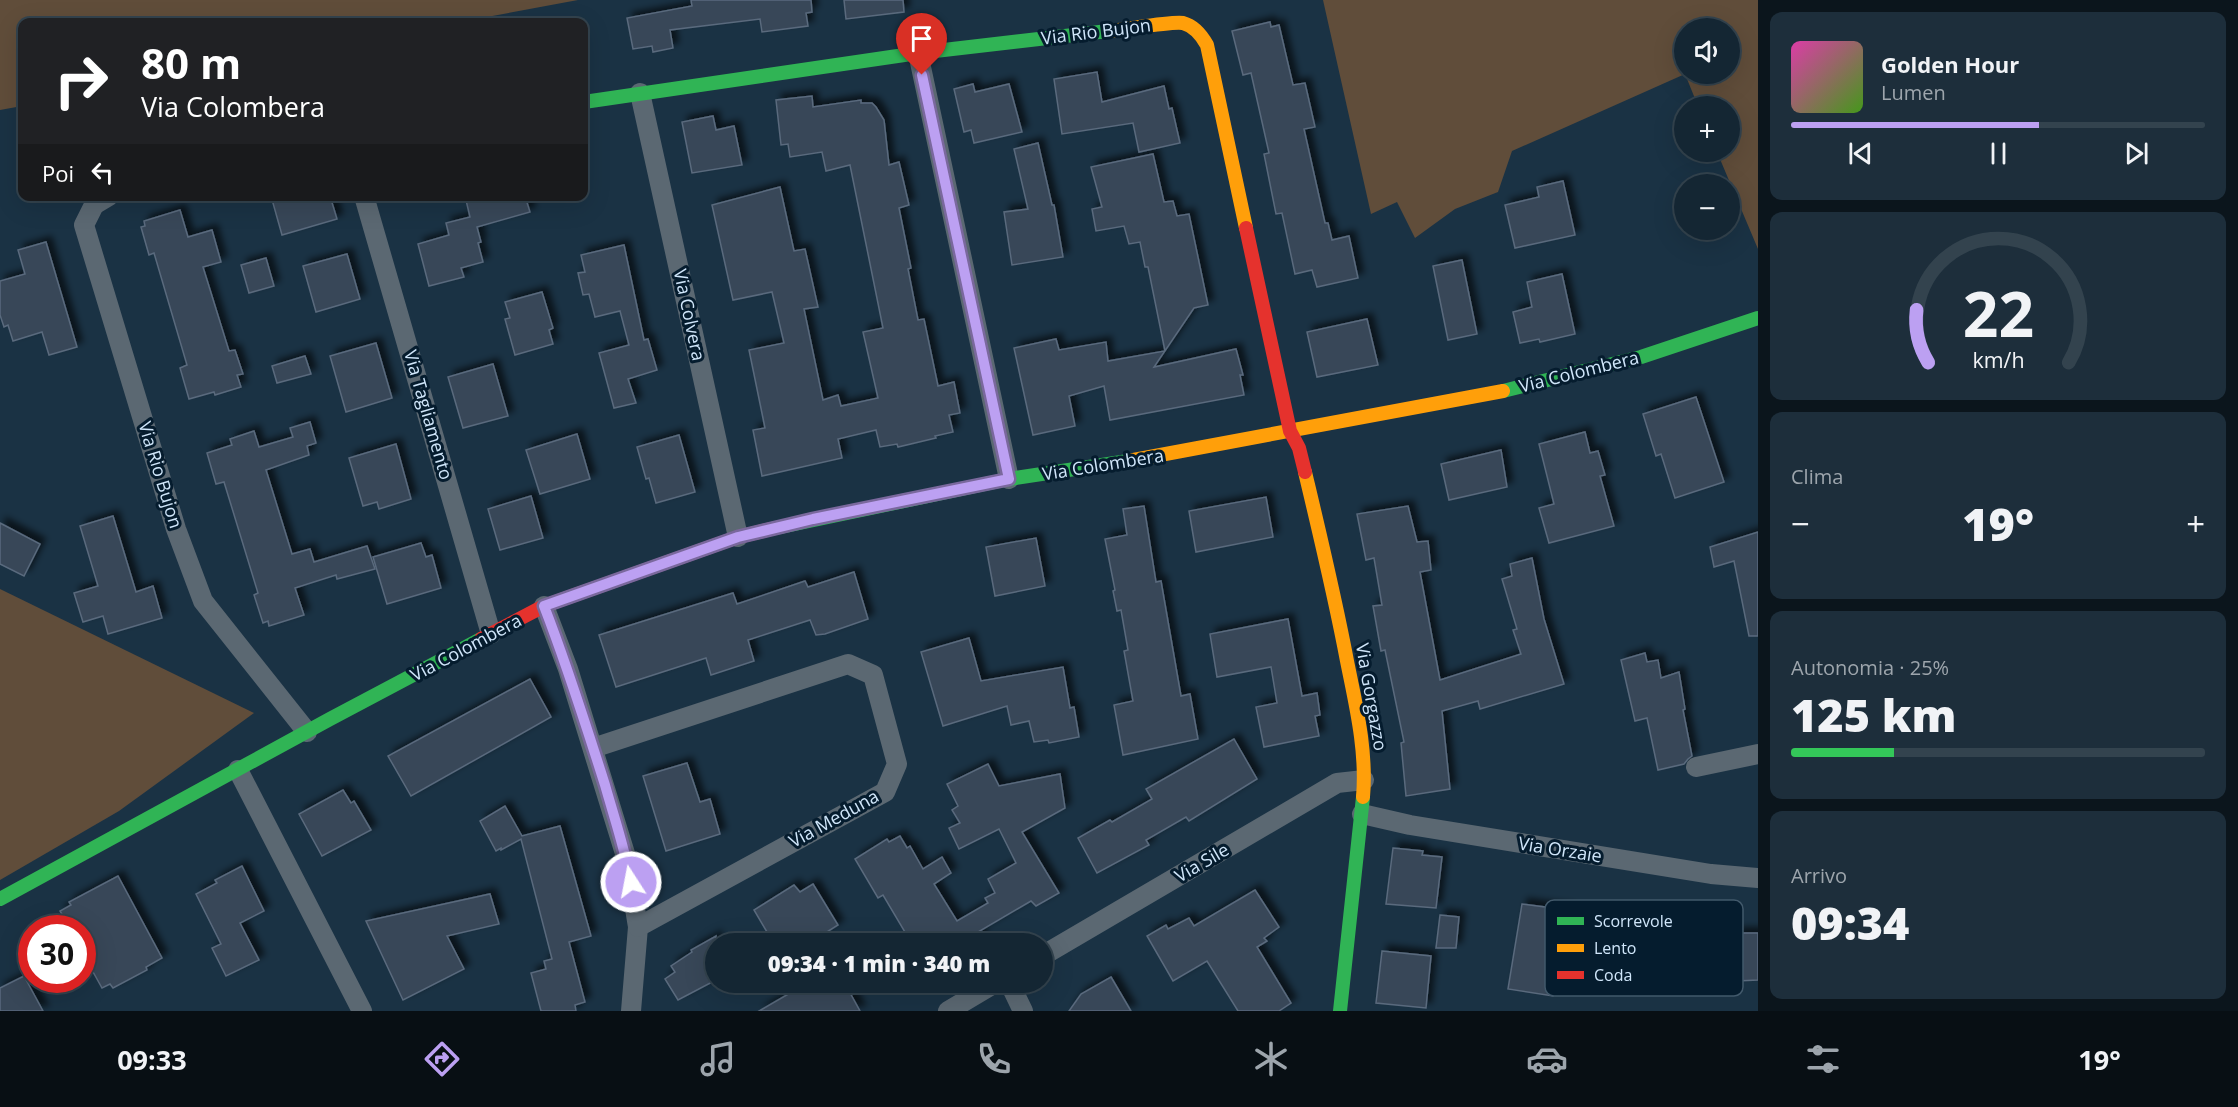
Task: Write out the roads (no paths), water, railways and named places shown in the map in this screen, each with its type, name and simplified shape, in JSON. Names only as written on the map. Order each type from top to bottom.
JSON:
[{"type":"street","name":"Via Rio Bujon","points":[[588,101],[918,52],[1182,23],[1191,26],[1200,33],[1207,45],[1290,431]]},
{"type":"street","points":[[918,52],[1009,479]]},
{"type":"street","name":"Via Colvera","points":[[640,93],[738,537]]},
{"type":"street","name":"Via Rio Bujon","points":[[101,201],[94,205],[84,225],[176,530],[203,601],[307,732]]},
{"type":"street","name":"Via Tagliamento","points":[[365,201],[491,634]]},
{"type":"street","name":"Via Colombera","points":[[0,899],[544,606],[738,537],[813,519],[1009,479],[1153,457],[1491,394],[1641,357],[1758,318]]},
{"type":"street","name":"Via Gorgazzo","points":[[1290,431],[1299,448],[1331,579],[1362,736],[1364,780],[1362,814],[1340,1011]]},
{"type":"street","points":[[544,606],[568,669],[627,860],[638,927],[631,1011]]},
{"type":"street","name":"Via Meduna","points":[[593,748],[848,664],[873,675],[897,764],[885,792],[638,927]]},
{"type":"street","points":[[1696,767],[1758,754]]},
{"type":"street","points":[[238,770],[362,1011]]},
{"type":"street","name":"Via Sile","points":[[1053,950],[1337,783],[1364,780]]},
{"type":"street","name":"Via Orzaie","points":[[1362,814],[1478,837],[1711,874],[1758,878]]},
{"type":"street","points":[[948,1011],[979,993]]},
{"type":"street","points":[[1014,993],[1023,1011]]}]
